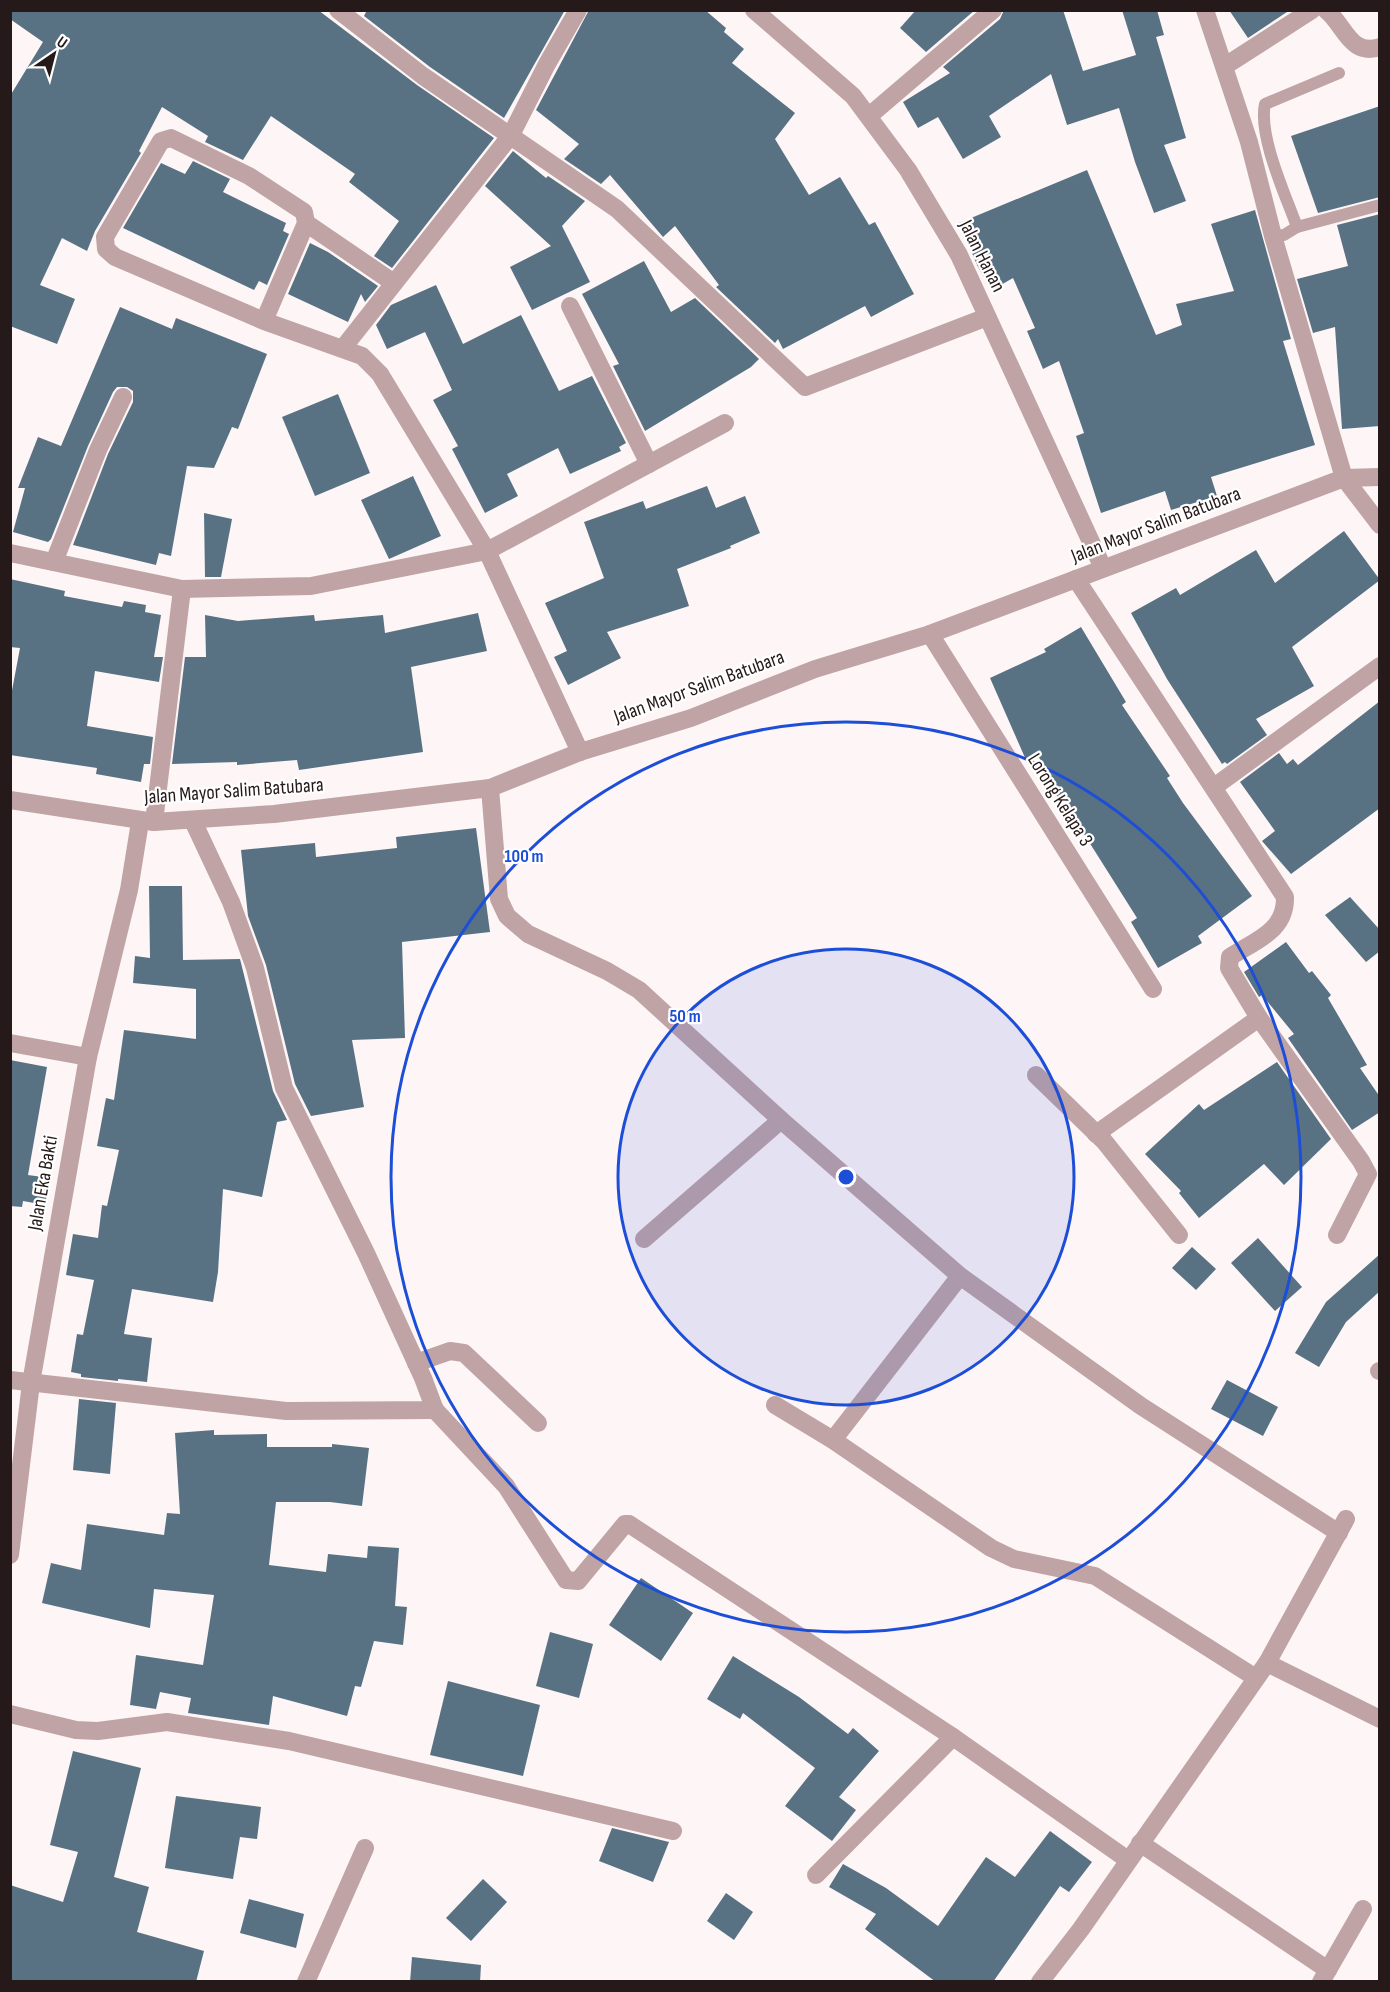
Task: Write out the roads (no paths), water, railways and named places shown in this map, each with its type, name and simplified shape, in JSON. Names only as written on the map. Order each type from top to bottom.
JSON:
[{"type":"street","points":[[338,10],[423,76],[617,209],[805,387],[987,317]]},
{"type":"street","points":[[343,348],[511,135],[547,64],[578,10]]},
{"type":"street","name":"Jalan Hanan","points":[[754,10],[853,96],[908,170],[959,255],[1103,568]]},
{"type":"street","points":[[869,116],[993,10]]},
{"type":"street","points":[[1205,10],[1249,142],[1273,236],[1344,478],[1380,525]]},
{"type":"street","points":[[1225,66],[1312,10]]},
{"type":"street","points":[[1326,10],[1360,49],[1370,50],[1380,47]]},
{"type":"street","points":[[264,321],[306,223],[304,212],[249,176],[171,138],[161,141],[105,237],[106,249],[115,257],[264,321],[363,356],[380,374],[487,551],[580,752]]},
{"type":"street","points":[[306,223],[394,284]]},
{"type":"street","points":[[570,306],[649,464]]},
{"type":"street","points":[[54,562],[98,450],[123,397]]},
{"type":"street","points":[[10,553],[182,589],[311,586],[487,551],[725,423]]},
{"type":"street","name":"Jalan Mayor Salim Batubara","points":[[10,800],[147,822],[193,821],[490,788],[580,752],[691,718],[815,669],[930,634],[1344,478],[1380,477]]},
{"type":"street","points":[[1076,579],[1285,897],[1285,910],[1279,924],[1230,957],[1229,968],[1259,1018],[1368,1174],[1337,1235]]},
{"type":"street","name":"Jalan Eka Bakti","points":[[10,1555],[31,1383],[88,1057],[147,822],[182,589]]},
{"type":"street","name":"Lorong Kelapa 3","points":[[930,634],[1153,989]]},
{"type":"street","points":[[1214,787],[1380,666]]},
{"type":"street","points":[[490,788],[499,899],[507,916],[528,934],[607,971],[639,990],[781,1120],[960,1276],[1141,1407],[1342,1526],[1267,1663],[1040,1982]]},
{"type":"street","points":[[193,821],[231,902],[255,968],[284,1088],[366,1253],[435,1410],[506,1486],[566,1580],[578,1581],[625,1524],[629,1524],[953,1737],[1128,1860]]},
{"type":"street","points":[[1096,1134],[1259,1018]]},
{"type":"street","points":[[10,1043],[88,1057]]},
{"type":"street","points":[[1036,1075],[1096,1134],[1179,1235]]},
{"type":"street","points":[[644,1239],[781,1120]]},
{"type":"street","points":[[833,1440],[960,1276]]},
{"type":"street","points":[[416,1363],[450,1351],[465,1353],[538,1423]]},
{"type":"street","points":[[10,1380],[286,1411],[435,1410]]},
{"type":"street","points":[[775,1405],[833,1440],[991,1548],[1014,1559],[1095,1576],[1256,1678]]},
{"type":"street","points":[[1267,1663],[1380,1719]]},
{"type":"street","points":[[10,1714],[76,1730],[98,1731],[167,1722],[289,1741],[674,1831]]},
{"type":"street","points":[[816,1875],[953,1737]]},
{"type":"street","points":[[1140,1843],[1324,1976],[1363,1909]]},
{"type":"street","points":[[306,1982],[365,1848]]},
{"type":"lane","points":[[1297,227],[1267,139],[1263,112],[1265,104],[1339,73]]},
{"type":"lane","points":[[1249,142],[1267,139]]},
{"type":"lane","points":[[1273,236],[1284,235],[1297,227],[1380,205]]}]
